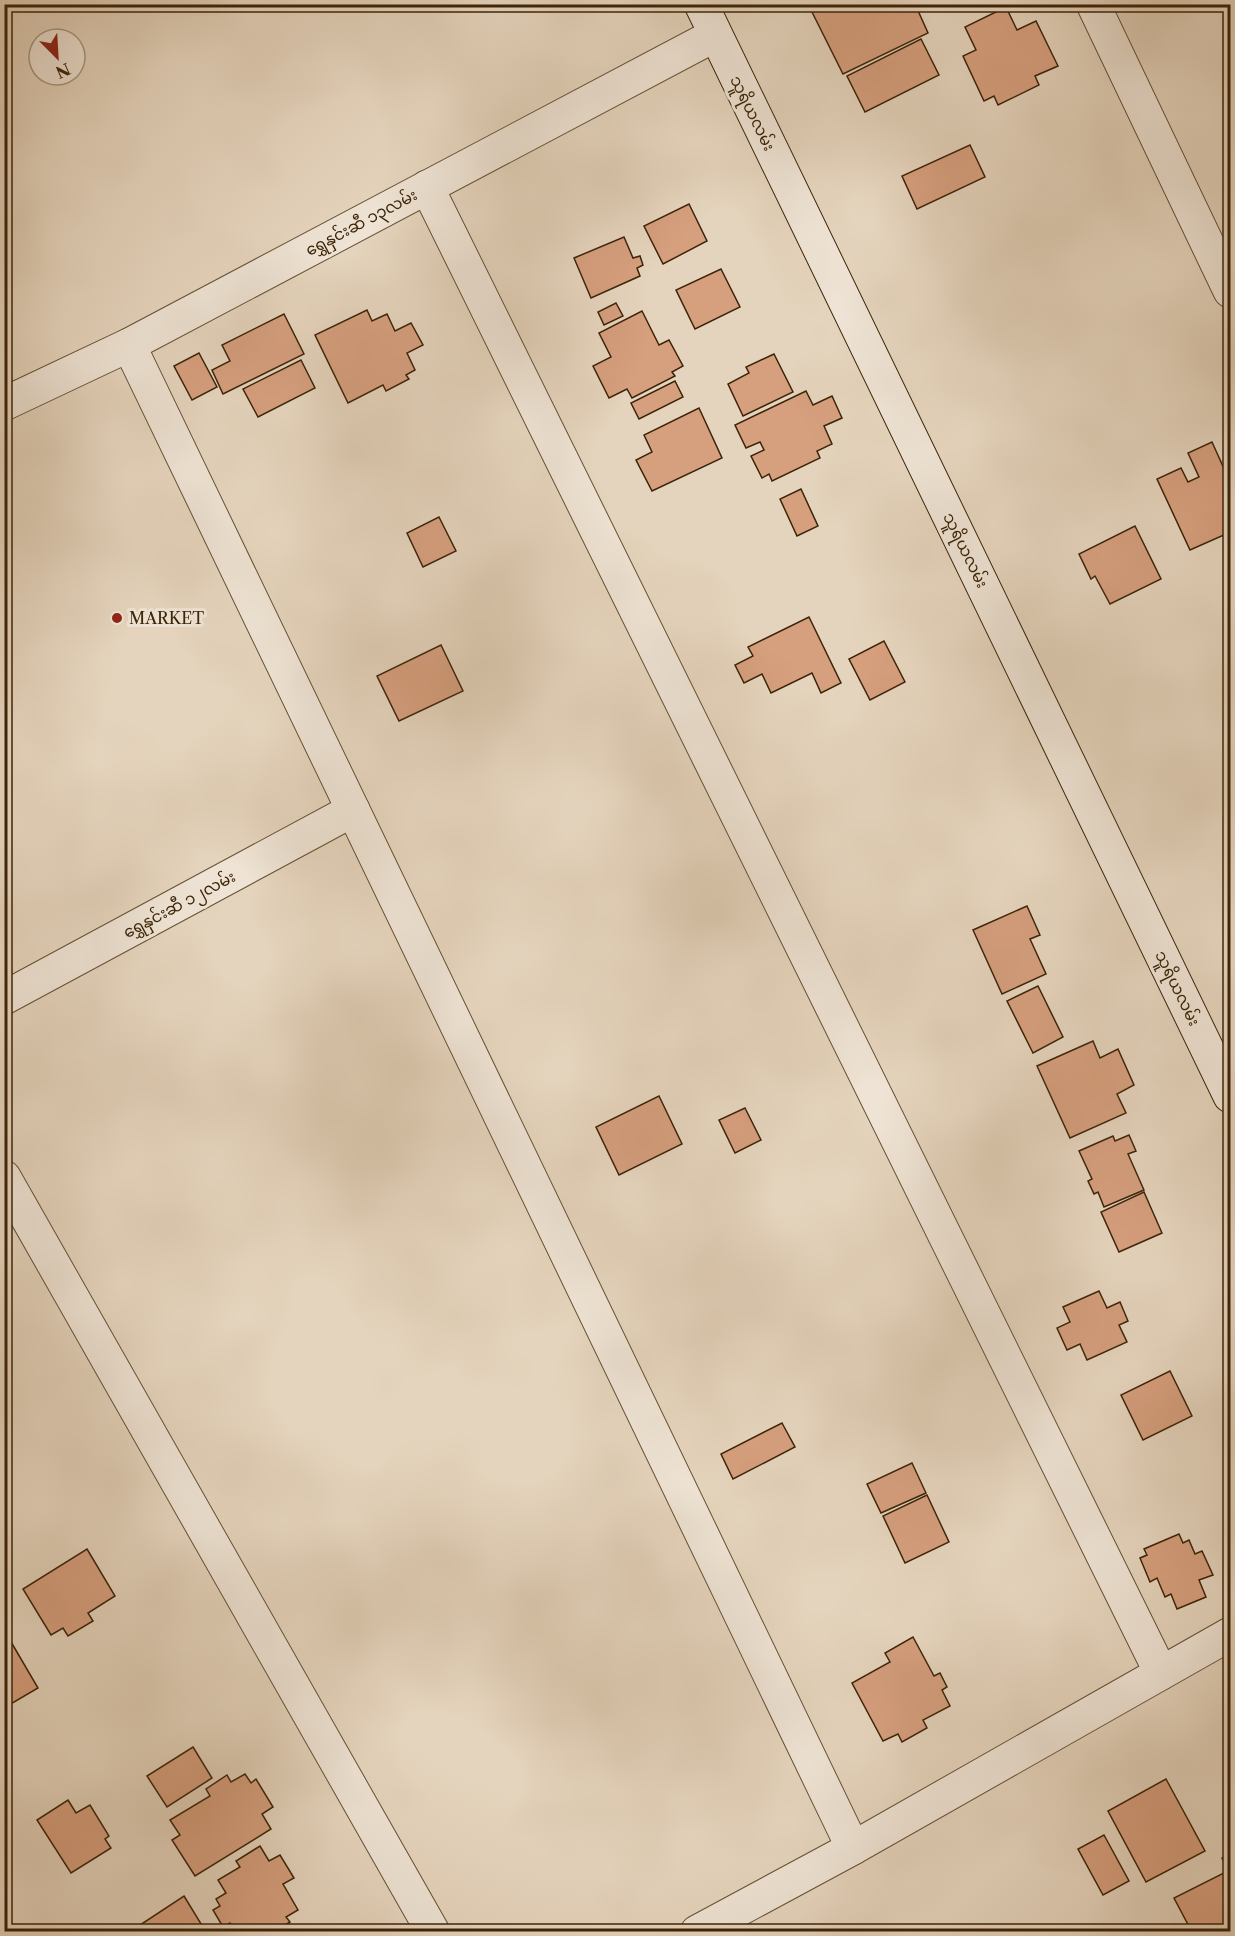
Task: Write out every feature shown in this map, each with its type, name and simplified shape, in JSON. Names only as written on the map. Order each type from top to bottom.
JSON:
[{"type":"street","name":"သူရိယလမ်း","points":[[701,4],[1230,1096]]},
{"type":"street","points":[[1094,4],[1230,291]]},
{"type":"street","name":"ရွှေနှင်းဆီ ၁၃လမ်း","points":[[4,404],[129,345],[715,35]]},
{"type":"street","points":[[427,186],[1161,1673]]},
{"type":"street","points":[[129,345],[854,1848]]},
{"type":"street","name":"ရွှေနှင်းဆီ ၁၂လမ်း","points":[[4,998],[353,810]]},
{"type":"street","points":[[4,1177],[433,1932]]},
{"type":"street","points":[[697,1932],[854,1848],[1230,1634]]},
{"type":"building","points":[[808,4],[851,4],[852,8],[859,4],[915,4],[928,33],[843,74]]},
{"type":"building","points":[[1006,7],[1017,30],[1036,21],[1058,66],[1035,76],[1039,85],[998,105],[994,96],[984,101],[963,56],[976,50],[965,27]]},
{"type":"building","points":[[921,39],[939,75],[865,112],[847,76]]},
{"type":"building","points":[[970,145],[985,177],[917,209],[902,176]]},
{"type":"building","points":[[689,204],[707,241],[663,264],[644,226]]},
{"type":"building","points":[[624,237],[633,258],[640,256],[643,265],[637,268],[640,276],[591,298],[574,258]]},
{"type":"building","points":[[721,269],[740,307],[695,329],[676,290]]},
{"type":"building","points":[[616,303],[623,316],[604,325],[598,312]]},
{"type":"building","points":[[367,310],[372,321],[387,314],[395,331],[411,323],[423,345],[407,353],[415,370],[406,375],[409,379],[386,391],[383,385],[348,403],[315,335]]},
{"type":"building","points":[[642,311],[659,345],[669,340],[683,366],[672,372],[675,376],[632,398],[627,389],[609,398],[593,366],[611,357],[599,333]]},
{"type":"building","points":[[284,314],[304,354],[223,394],[212,370],[230,361],[222,345]]},
{"type":"building","points":[[199,353],[217,387],[192,400],[174,366]]},
{"type":"building","points":[[774,354],[793,392],[743,416],[728,384],[749,373],[746,367]]},
{"type":"building","points":[[301,360],[315,388],[258,417],[243,389]]},
{"type":"building","points":[[675,381],[683,397],[639,419],[631,403]]},
{"type":"building","points":[[806,391],[813,405],[832,396],[842,418],[824,426],[832,444],[817,451],[820,458],[772,481],[769,474],[762,478],[751,456],[764,450],[760,442],[746,448],[735,425]]},
{"type":"building","points":[[699,408],[722,458],[652,491],[636,460],[652,452],[644,435]]},
{"type":"building","points":[[1212,442],[1230,482],[1230,544],[1226,534],[1190,550],[1157,479],[1181,468],[1188,482],[1199,477],[1188,453]]},
{"type":"building","points":[[801,489],[818,526],[797,536],[780,499]]},
{"type":"building","points":[[439,517],[456,551],[423,567],[407,533]]},
{"type":"building","points":[[1135,526],[1161,579],[1110,604],[1095,576],[1091,579],[1079,554]]},
{"type":"building","points":[[809,617],[841,683],[821,693],[812,673],[771,693],[762,674],[744,683],[735,665],[753,656],[748,647]]},
{"type":"building","points":[[884,641],[905,682],[870,700],[849,659]]},
{"type":"building","points":[[441,645],[463,691],[399,721],[377,676]]},
{"type":"building","points":[[1027,906],[1040,935],[1030,939],[1046,974],[1002,994],[973,930]]},
{"type":"building","points":[[1038,986],[1063,1037],[1033,1053],[1007,1001]]},
{"type":"building","points":[[1093,1041],[1100,1058],[1118,1049],[1134,1085],[1117,1094],[1126,1113],[1070,1138],[1037,1066]]},
{"type":"building","points":[[659,1096],[682,1144],[619,1175],[596,1127]]},
{"type":"building","points":[[745,1108],[761,1140],[735,1153],[719,1120]]},
{"type":"building","points":[[1129,1135],[1136,1151],[1128,1154],[1144,1190],[1104,1207],[1098,1192],[1094,1194],[1088,1181],[1092,1179],[1079,1151],[1113,1136],[1115,1141]]},
{"type":"building","points":[[1144,1192],[1162,1233],[1119,1252],[1101,1212]]},
{"type":"building","points":[[1099,1291],[1107,1308],[1120,1302],[1128,1321],[1119,1325],[1127,1342],[1087,1360],[1080,1344],[1067,1350],[1057,1328],[1070,1322],[1063,1307]]},
{"type":"building","points":[[1170,1371],[1192,1416],[1143,1440],[1121,1395]]},
{"type":"building","points":[[782,1423],[795,1447],[733,1479],[721,1454]]},
{"type":"building","points":[[912,1463],[926,1493],[881,1513],[867,1484]]},
{"type":"building","points":[[927,1495],[949,1542],[905,1563],[883,1516]]},
{"type":"building","points":[[1179,1534],[1183,1543],[1189,1540],[1195,1554],[1202,1551],[1213,1575],[1199,1580],[1206,1597],[1177,1609],[1171,1594],[1165,1597],[1157,1578],[1150,1582],[1140,1558],[1147,1555],[1144,1549]]},
{"type":"building","points":[[87,1549],[115,1596],[88,1613],[93,1621],[68,1636],[63,1628],[51,1635],[23,1589]]},
{"type":"building","points":[[7,1635],[38,1688],[4,1708],[4,1637]]},
{"type":"building","points":[[913,1637],[934,1676],[940,1673],[947,1687],[942,1690],[950,1706],[923,1720],[927,1728],[902,1742],[898,1734],[883,1741],[852,1683],[890,1662],[885,1653]]},
{"type":"building","points":[[193,1747],[212,1778],[167,1807],[147,1776]]},
{"type":"building","points":[[245,1774],[251,1783],[256,1779],[273,1807],[262,1814],[271,1829],[195,1876],[172,1840],[180,1835],[170,1820],[210,1796],[206,1789],[227,1775],[231,1782]]},
{"type":"building","points":[[1166,1779],[1205,1851],[1146,1882],[1108,1811]]},
{"type":"building","points":[[68,1800],[76,1813],[90,1805],[109,1836],[105,1839],[111,1848],[71,1873],[37,1820]]},
{"type":"building","points":[[1104,1835],[1129,1881],[1103,1895],[1078,1849]]},
{"type":"building","points":[[260,1846],[269,1861],[280,1855],[294,1878],[283,1884],[298,1910],[286,1917],[290,1922],[274,1932],[235,1932],[230,1923],[223,1927],[213,1910],[220,1906],[216,1899],[226,1893],[218,1880],[240,1867],[236,1861]]},
{"type":"building","points":[[1230,1854],[1230,1932],[1192,1932],[1174,1898],[1228,1871],[1222,1858]]},
{"type":"building","points":[[184,1896],[206,1932],[144,1932],[140,1925]]},
{"type":"place","name":"MARKET","points":[[117,618]]}]
